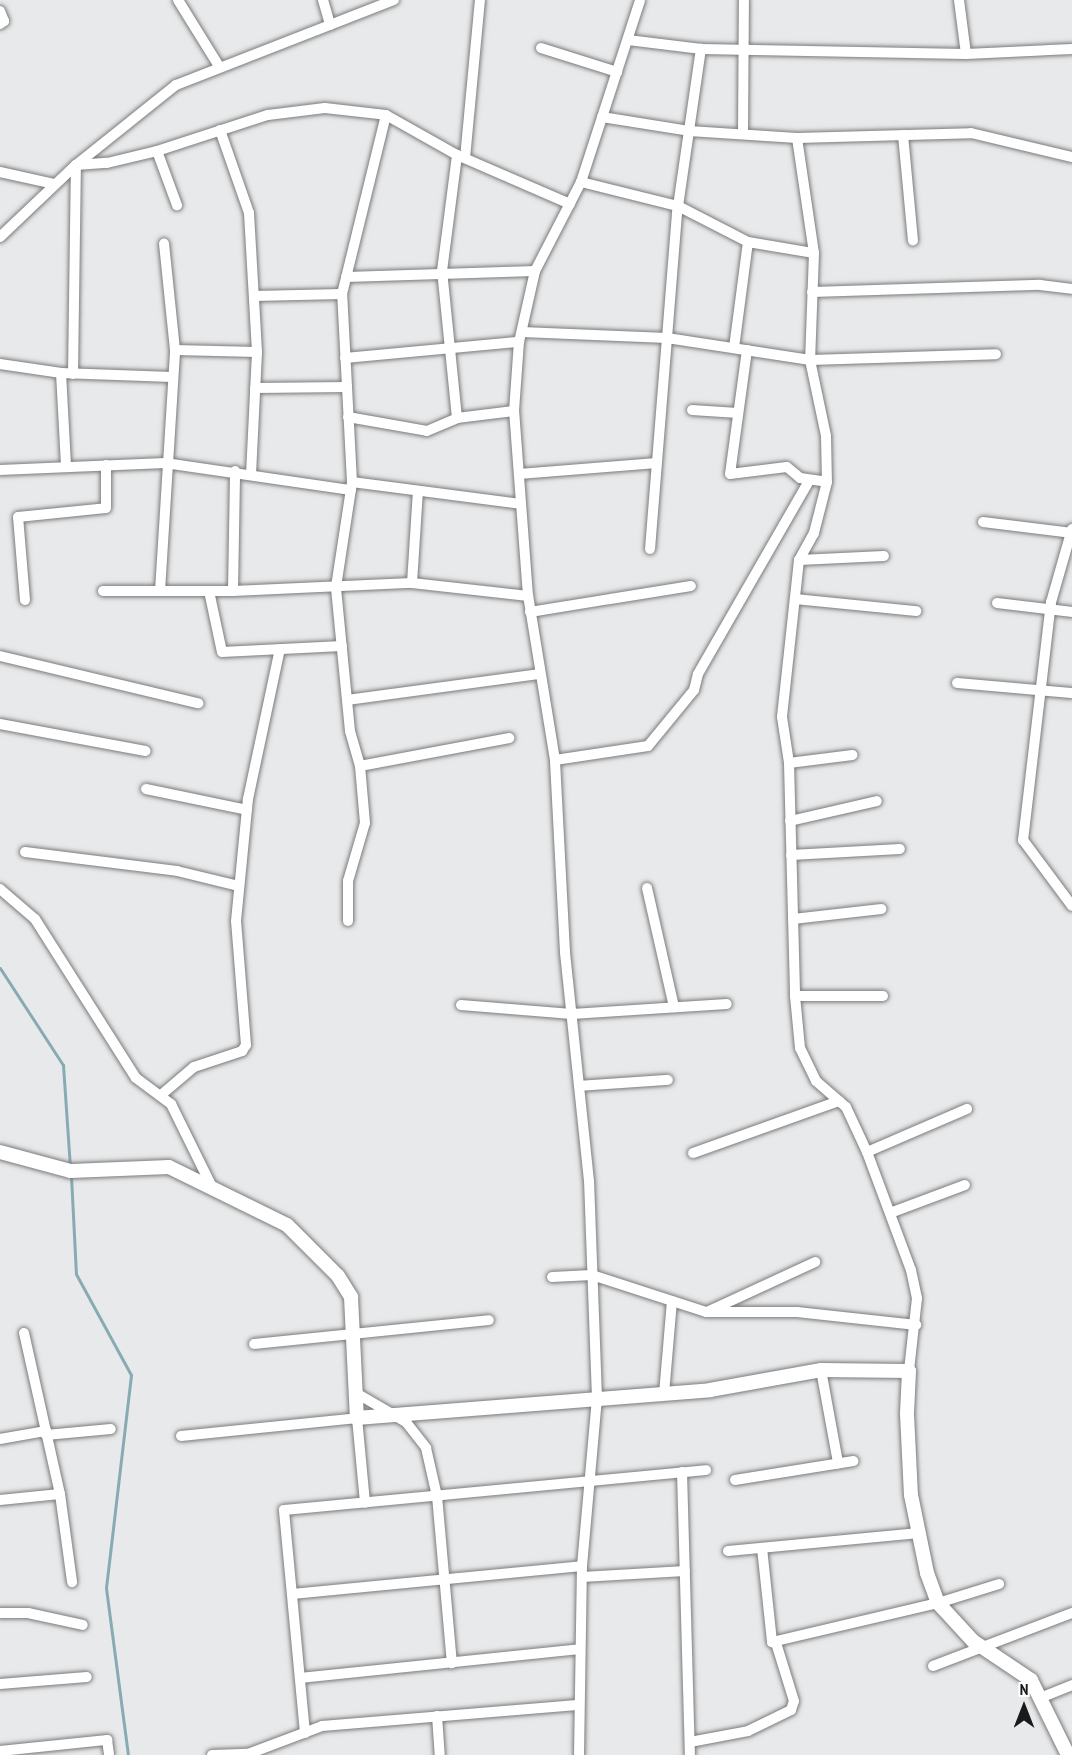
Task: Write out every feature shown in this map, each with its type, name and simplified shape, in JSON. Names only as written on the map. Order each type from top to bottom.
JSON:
[{"type":"street","points":[[178,0],[219,66]]},
{"type":"street","points":[[323,0],[330,25]]},
{"type":"street","points":[[0,237],[76,165],[176,85],[219,66],[394,0]]},
{"type":"street","points":[[457,418],[442,271],[461,157],[480,0]]},
{"type":"street","points":[[579,1755],[577,1705],[582,1572],[597,1398],[589,1181],[572,1014],[555,760],[528,596],[514,411],[520,337],[535,271],[581,182],[640,0]]},
{"type":"street","points":[[743,135],[744,0]]},
{"type":"street","points":[[959,0],[966,54]]},
{"type":"street","points":[[0,11],[4,21],[0,24]]},
{"type":"street","points":[[628,40],[701,49],[744,50],[966,54],[1072,49]]},
{"type":"street","points":[[541,48],[617,72]]},
{"type":"street","points":[[650,549],[678,206],[701,49]]},
{"type":"street","points":[[76,165],[107,163],[157,151],[268,115],[325,108],[386,115],[461,157],[570,204]]},
{"type":"street","points":[[348,921],[348,881],[365,823],[360,766],[350,731],[336,587],[351,486],[342,294],[386,115]]},
{"type":"street","points":[[602,117],[689,131],[797,138],[971,133],[1072,156]]},
{"type":"street","points":[[220,130],[249,213],[257,352],[251,474]]},
{"type":"street","points":[[903,135],[913,241]]},
{"type":"street","points":[[797,138],[814,253],[810,360],[826,436],[827,482],[814,533],[799,560],[782,717],[789,763],[795,996],[800,1048],[816,1081],[846,1107],[867,1152],[911,1270],[917,1298],[907,1414],[911,1495],[938,1603],[982,1647],[1031,1680],[1068,1755]]},
{"type":"street","points":[[157,151],[177,206]]},
{"type":"street","points":[[74,374],[76,165]]},
{"type":"street","points":[[0,172],[54,184]]},
{"type":"street","points":[[581,182],[678,206],[748,242],[814,253]]},
{"type":"street","points":[[734,348],[748,242]]},
{"type":"street","points":[[160,591],[165,463],[175,350],[164,244]]},
{"type":"street","points":[[346,278],[442,271],[535,271]]},
{"type":"street","points":[[812,292],[1040,285],[1072,289]]},
{"type":"street","points":[[254,296],[342,294]]},
{"type":"street","points":[[345,358],[449,349],[520,337],[667,338],[810,360],[996,354]]},
{"type":"street","points":[[175,350],[257,352]]},
{"type":"street","points":[[747,350],[730,474],[787,467],[809,481],[827,482]]},
{"type":"street","points":[[0,364],[74,374],[172,377]]},
{"type":"street","points":[[61,373],[66,466]]},
{"type":"street","points":[[255,388],[347,387]]},
{"type":"street","points":[[692,410],[738,412]]},
{"type":"street","points":[[348,417],[427,431],[457,418],[514,411]]},
{"type":"street","points":[[0,470],[165,463],[521,504]]},
{"type":"street","points":[[519,474],[657,463]]},
{"type":"street","points":[[26,600],[18,517],[106,508],[106,465]]},
{"type":"street","points":[[233,591],[235,471]]},
{"type":"street","points":[[555,760],[648,746],[694,690],[698,674],[809,481]]},
{"type":"street","points":[[412,583],[418,491]]},
{"type":"street","points":[[983,522],[1072,531],[1050,610],[1023,840],[1072,906]]},
{"type":"street","points":[[799,560],[884,556]]},
{"type":"street","points":[[103,591],[233,591],[412,583],[528,596]]},
{"type":"street","points":[[530,612],[691,586]]},
{"type":"street","points":[[209,591],[222,652],[342,646]]},
{"type":"street","points":[[795,599],[916,611]]},
{"type":"street","points":[[996,603],[1072,612]]},
{"type":"street","points":[[161,1095],[194,1067],[242,1051],[246,1046],[237,947],[239,886],[247,810],[280,649]]},
{"type":"street","points":[[0,667],[0,656],[198,703]]},
{"type":"street","points":[[347,700],[540,674]]},
{"type":"street","points":[[957,683],[1041,688],[1072,693]]},
{"type":"street","points":[[0,724],[146,751]]},
{"type":"street","points":[[360,766],[509,738]]},
{"type":"street","points":[[789,763],[852,755]]},
{"type":"street","points":[[146,789],[247,810]]},
{"type":"street","points":[[790,821],[878,801]]},
{"type":"street","points":[[791,855],[900,849]]},
{"type":"street","points":[[26,852],[177,871],[196,878],[239,886]]},
{"type":"street","points":[[647,888],[674,1007]]},
{"type":"street","points":[[0,889],[35,919],[136,1077],[171,1104],[212,1185]]},
{"type":"street","points":[[793,919],[881,909]]},
{"type":"street","points":[[795,996],[883,996]]},
{"type":"street","points":[[460,1005],[572,1014],[727,1004]]},
{"type":"street","points":[[579,1086],[668,1080]]},
{"type":"street","points":[[693,1153],[839,1101]]},
{"type":"street","points":[[867,1152],[967,1109]]},
{"type":"street","points":[[4,1156],[70,1171],[169,1167],[212,1185],[287,1225],[308,1244],[338,1276],[351,1297],[357,1418],[365,1503]]},
{"type":"street","points":[[890,1213],[964,1185]]},
{"type":"street","points":[[706,1312],[815,1262]]},
{"type":"street","points":[[552,1277],[592,1275],[706,1312],[797,1312],[916,1325]]},
{"type":"street","points":[[664,1394],[672,1301]]},
{"type":"street","points":[[254,1344],[489,1320]]},
{"type":"street","points":[[24,1333],[60,1494],[72,1582]]},
{"type":"street","points":[[181,1436],[357,1418],[710,1390],[821,1370],[909,1371]]},
{"type":"street","points":[[821,1370],[838,1463]]},
{"type":"street","points":[[356,1393],[396,1415],[426,1448],[437,1496],[452,1663]]},
{"type":"street","points":[[0,1439],[46,1433],[111,1429]]},
{"type":"street","points":[[735,1480],[853,1461]]},
{"type":"street","points":[[305,1732],[284,1510],[706,1470]]},
{"type":"street","points":[[682,1472],[690,1755]]},
{"type":"street","points":[[0,1500],[60,1494]]},
{"type":"street","points":[[728,1551],[919,1533]]},
{"type":"street","points":[[762,1548],[770,1640],[776,1643],[938,1603],[999,1584]]},
{"type":"street","points":[[292,1594],[444,1579],[582,1572],[685,1571]]},
{"type":"street","points":[[0,1613],[28,1613],[83,1626]]},
{"type":"street","points":[[933,1666],[1072,1614]]},
{"type":"street","points":[[690,1742],[748,1731],[791,1710],[794,1701],[776,1643]]},
{"type":"street","points":[[300,1678],[579,1649]]},
{"type":"street","points":[[0,1684],[87,1677]]},
{"type":"street","points":[[1040,1698],[1072,1685]]},
{"type":"street","points":[[212,1755],[248,1754],[322,1726],[577,1705]]},
{"type":"street","points":[[437,1716],[440,1755]]},
{"type":"street","points":[[0,1751],[107,1740],[109,1755]]},
{"type":"waterway","points":[[0,968],[63,1065],[70,1167]]},
{"type":"waterway","points":[[71,1176],[76,1274],[131,1375],[106,1588],[128,1755]]}]
